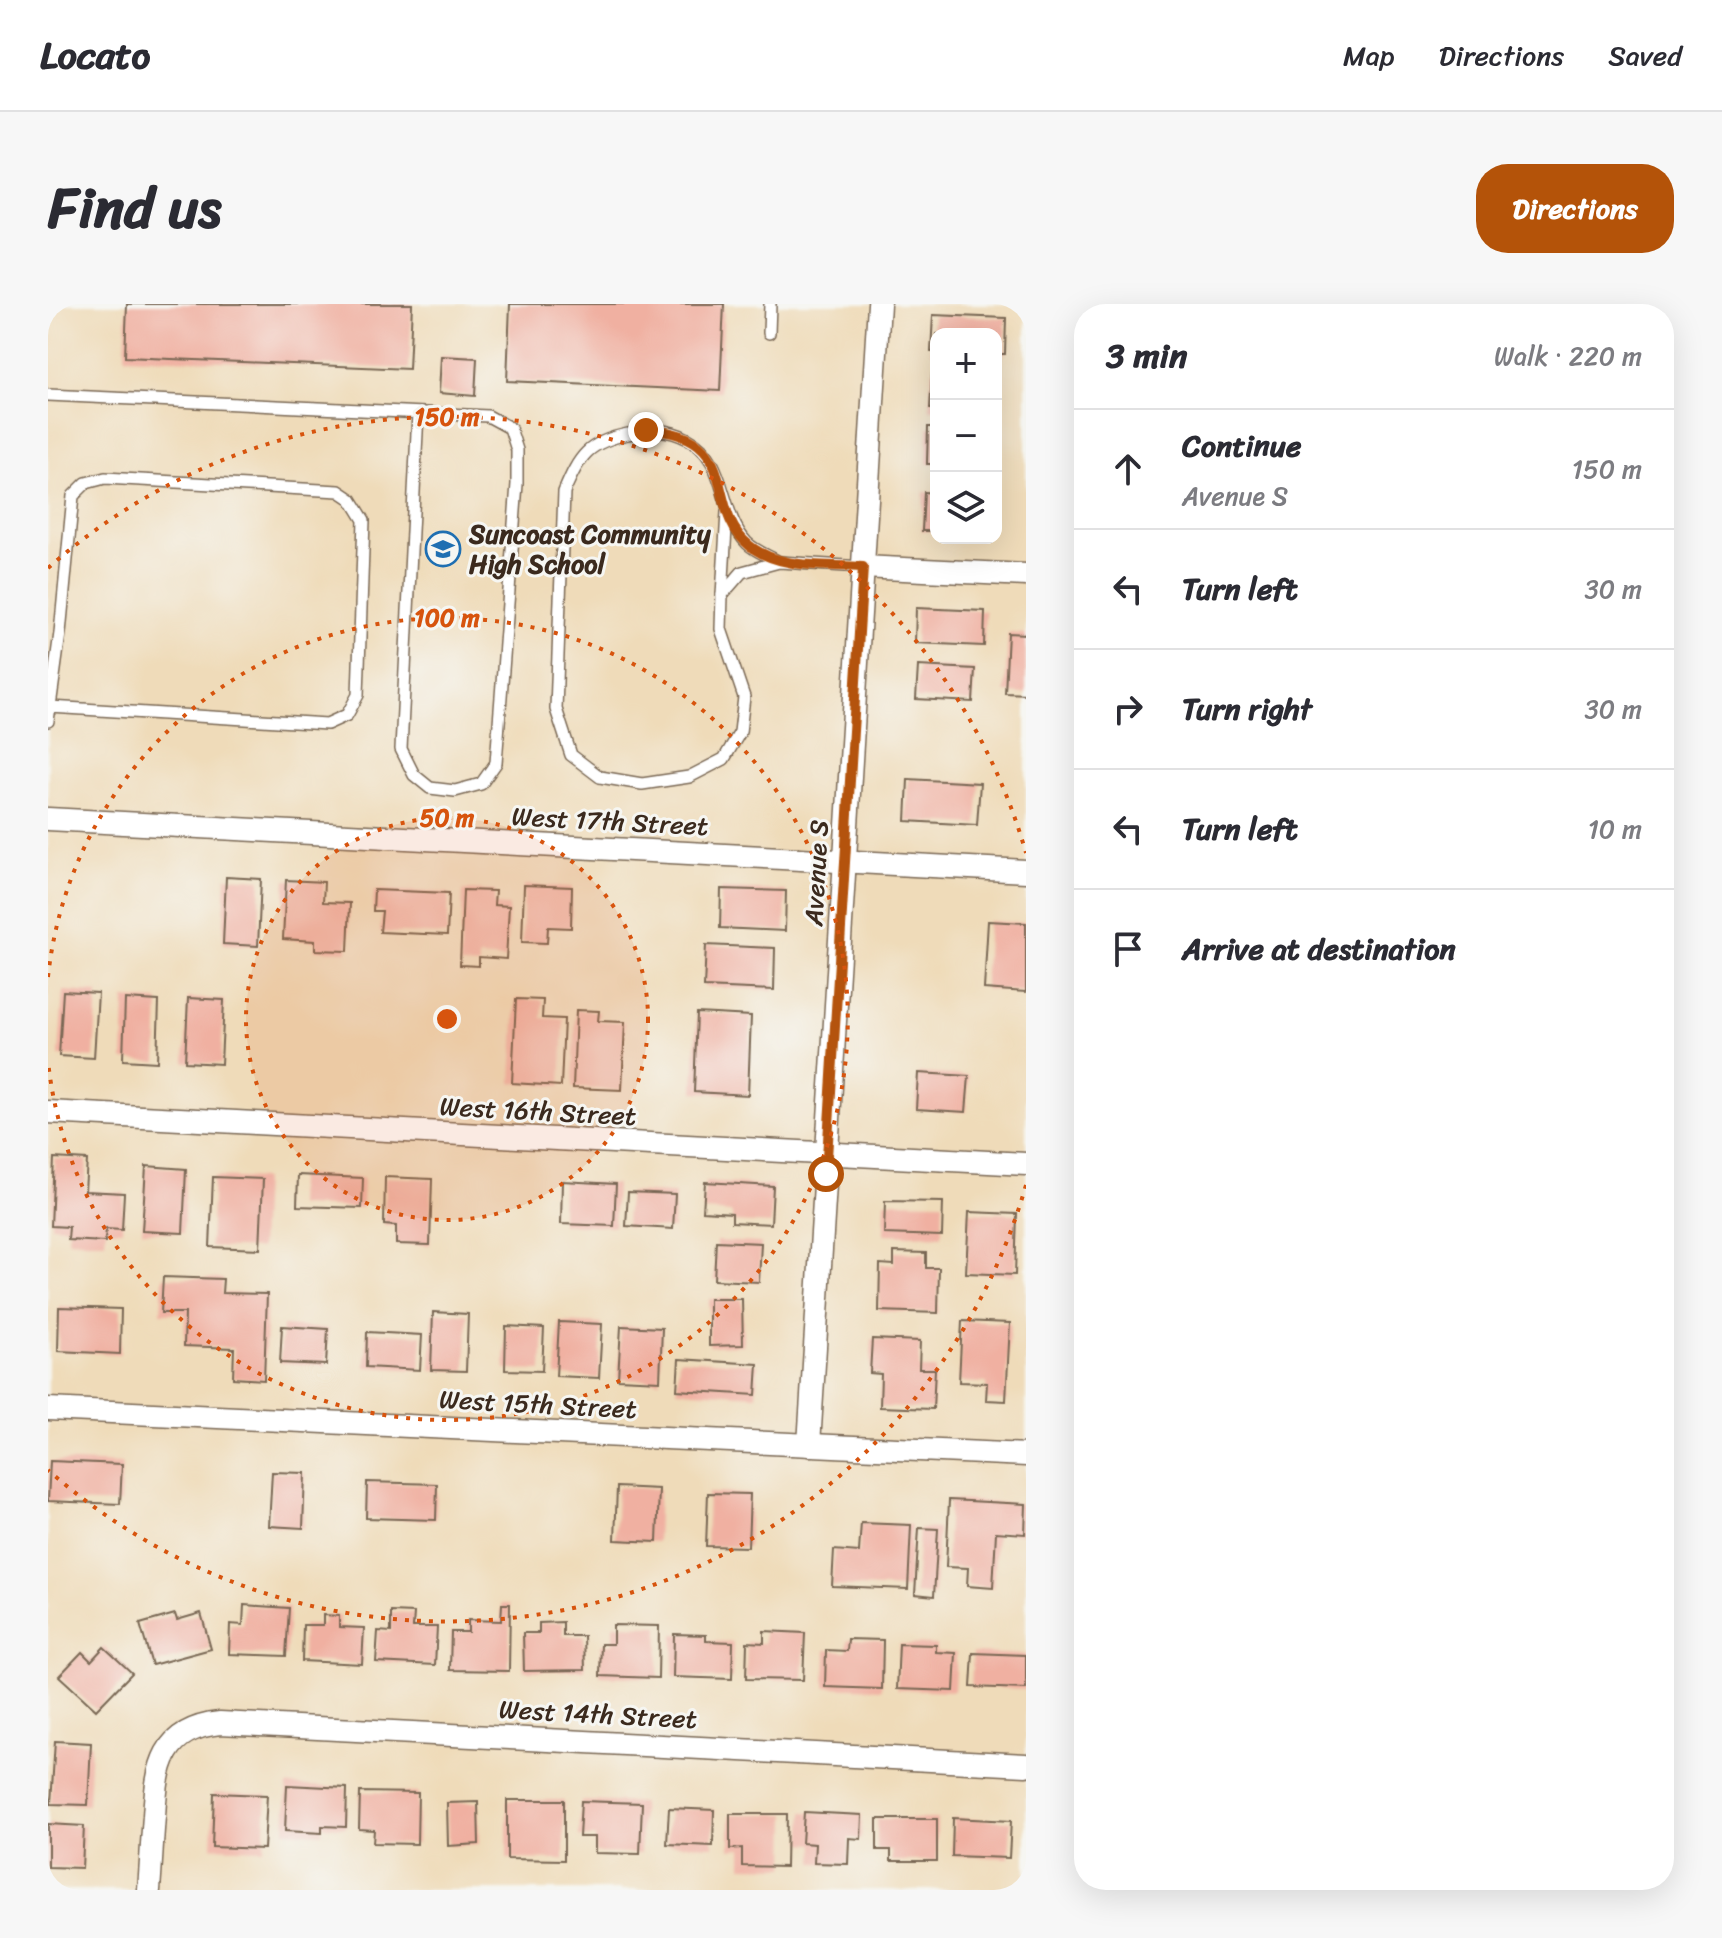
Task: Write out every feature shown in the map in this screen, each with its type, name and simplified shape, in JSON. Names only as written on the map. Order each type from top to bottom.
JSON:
[{"type":"street","name":"Avenue S","points":[[809,1445],[879,304]]},
{"type":"street","points":[[863,567],[1026,575]]},
{"type":"street","name":"West 17th Street","points":[[48,819],[1026,871]]},
{"type":"street","name":"West 16th Street","points":[[48,1112],[1026,1164]]},
{"type":"street","name":"West 15th Street","points":[[48,1409],[1026,1455]]},
{"type":"street","name":"West 14th Street","points":[[149,1890],[156,1778],[161,1759],[172,1742],[201,1725],[220,1723],[1026,1765]]},
{"type":"lane","points":[[769,333],[770,304]]},
{"type":"lane","points":[[48,395],[488,416],[510,428],[517,450],[517,484],[496,763],[481,784],[455,791],[430,788],[414,775],[401,749],[418,413]]},
{"type":"lane","points":[[727,510],[721,629],[744,697],[740,732],[724,759],[689,777],[642,784],[600,777],[571,755],[556,709],[564,492],[577,460],[609,438],[646,430],[672,431],[699,445],[714,464],[727,510],[749,545],[779,562]]},
{"type":"lane","points":[[48,721],[73,496],[86,483],[105,478],[339,491],[351,499],[364,520],[358,695],[347,715],[327,724],[50,707]]},
{"type":"lane","points":[[722,595],[742,572],[779,562],[863,567]]},
{"type":"building","points":[[127,304],[412,304],[409,369],[125,357]]},
{"type":"building","points":[[510,304],[724,304],[720,391],[507,381]]},
{"type":"building","points":[[933,315],[1006,318],[1005,354],[1002,354],[1002,328],[932,328]]},
{"type":"building","points":[[441,356],[477,358],[475,396],[439,393]]},
{"type":"building","points":[[928,427],[930,427],[930,464],[927,464]]},
{"type":"building","points":[[924,492],[930,492],[930,531],[922,531]]},
{"type":"building","points":[[916,608],[985,611],[984,646],[915,643]]},
{"type":"building","points":[[1008,633],[1026,634],[1026,694],[1005,693]]},
{"type":"building","points":[[918,666],[975,669],[973,702],[916,699]]},
{"type":"building","points":[[908,779],[980,783],[977,825],[906,821]]},
{"type":"building","points":[[226,877],[261,879],[258,946],[223,944]]},
{"type":"building","points":[[286,880],[324,882],[323,902],[350,903],[348,951],[315,950],[315,941],[283,939]]},
{"type":"building","points":[[524,885],[572,887],[571,928],[548,927],[547,943],[522,942]]},
{"type":"building","points":[[721,889],[786,891],[785,931],[720,928]]},
{"type":"building","points":[[374,890],[449,893],[447,935],[380,932],[382,911],[373,911]]},
{"type":"building","points":[[463,890],[495,891],[494,905],[509,906],[506,959],[479,957],[479,966],[460,965]]},
{"type":"building","points":[[988,921],[1026,923],[1026,992],[984,989]]},
{"type":"building","points":[[706,945],[775,948],[774,990],[704,987]]},
{"type":"building","points":[[63,991],[98,993],[94,1058],[59,1056]]},
{"type":"building","points":[[188,998],[224,1000],[221,1064],[185,1062]]},
{"type":"building","points":[[125,999],[159,1001],[157,1062],[123,1060]]},
{"type":"building","points":[[516,999],[543,1000],[542,1018],[564,1019],[561,1086],[512,1083]]},
{"type":"building","points":[[576,1010],[599,1011],[598,1021],[625,1022],[622,1090],[573,1088]]},
{"type":"building","points":[[697,1013],[751,1016],[748,1095],[694,1092]]},
{"type":"building","points":[[918,1073],[969,1076],[966,1112],[916,1109]]},
{"type":"building","points":[[54,1158],[87,1160],[85,1191],[124,1193],[122,1230],[106,1229],[105,1242],[68,1240],[69,1227],[51,1226]]},
{"type":"building","points":[[146,1166],[186,1169],[183,1233],[142,1231]]},
{"type":"building","points":[[298,1175],[363,1178],[362,1208],[297,1206]]},
{"type":"building","points":[[213,1177],[263,1179],[260,1249],[210,1247]]},
{"type":"building","points":[[385,1177],[432,1179],[430,1245],[396,1244],[396,1226],[384,1225]]},
{"type":"building","points":[[562,1181],[616,1184],[614,1226],[561,1224]]},
{"type":"building","points":[[705,1182],[773,1186],[771,1224],[732,1222],[732,1213],[703,1211]]},
{"type":"building","points":[[628,1192],[675,1194],[673,1229],[626,1226]]},
{"type":"building","points":[[885,1201],[943,1202],[942,1236],[884,1234]]},
{"type":"building","points":[[969,1212],[1017,1214],[1015,1275],[966,1273]]},
{"type":"building","points":[[716,1241],[761,1243],[759,1282],[714,1280]]},
{"type":"building","points":[[894,1252],[926,1253],[926,1268],[939,1268],[938,1313],[879,1311],[880,1264],[894,1265]]},
{"type":"building","points":[[163,1277],[223,1279],[222,1293],[267,1294],[264,1380],[233,1378],[234,1348],[184,1346],[185,1313],[161,1313]]},
{"type":"building","points":[[709,1299],[742,1299],[743,1345],[709,1346]]},
{"type":"building","points":[[59,1307],[121,1309],[120,1354],[58,1351]]},
{"type":"building","points":[[433,1312],[468,1314],[466,1371],[431,1370]]},
{"type":"building","points":[[962,1321],[1010,1323],[1006,1401],[986,1400],[987,1383],[959,1382]]},
{"type":"building","points":[[559,1322],[602,1324],[599,1378],[556,1376]]},
{"type":"building","points":[[282,1326],[328,1329],[326,1365],[280,1363]]},
{"type":"building","points":[[506,1326],[544,1328],[542,1371],[505,1370]]},
{"type":"building","points":[[621,1326],[662,1328],[660,1381],[618,1379]]},
{"type":"building","points":[[367,1332],[422,1335],[420,1370],[366,1367]]},
{"type":"building","points":[[872,1339],[920,1341],[919,1369],[935,1369],[933,1409],[880,1407],[881,1374],[870,1373]]},
{"type":"building","points":[[679,1359],[758,1364],[756,1395],[677,1390]]},
{"type":"building","points":[[50,1461],[122,1464],[120,1504],[48,1501]]},
{"type":"building","points":[[272,1472],[305,1473],[303,1528],[269,1526]]},
{"type":"building","points":[[367,1482],[437,1484],[436,1520],[366,1518]]},
{"type":"building","points":[[617,1487],[659,1489],[657,1542],[615,1540]]},
{"type":"building","points":[[708,1493],[750,1494],[748,1547],[706,1546]]},
{"type":"building","points":[[949,1500],[1026,1504],[1025,1534],[996,1532],[993,1588],[967,1586],[968,1568],[946,1567]]},
{"type":"building","points":[[861,1523],[911,1525],[908,1589],[832,1586],[834,1550],[859,1552]]},
{"type":"building","points":[[919,1528],[938,1529],[934,1596],[915,1594]]},
{"type":"building","points":[[502,1604],[510,1604],[509,1671],[450,1670],[451,1632],[468,1632],[468,1620],[501,1621]]},
{"type":"building","points":[[244,1605],[289,1608],[286,1656],[229,1654],[230,1624],[243,1625]]},
{"type":"building","points":[[391,1612],[414,1613],[413,1627],[437,1627],[435,1665],[376,1662],[378,1631],[391,1632]]},
{"type":"building","points":[[201,1613],[211,1649],[152,1665],[140,1624],[175,1614],[177,1620]]},
{"type":"building","points":[[323,1615],[339,1616],[339,1627],[364,1628],[362,1664],[302,1661],[303,1625],[323,1625]]},
{"type":"building","points":[[563,1622],[563,1636],[584,1636],[585,1670],[524,1671],[523,1633],[539,1633],[539,1623]]},
{"type":"building","points":[[613,1625],[659,1626],[658,1678],[600,1676],[601,1644],[613,1644]]},
{"type":"building","points":[[764,1631],[805,1633],[803,1680],[746,1679],[747,1642],[764,1643]]},
{"type":"building","points":[[674,1634],[706,1635],[706,1641],[733,1642],[732,1679],[673,1677]]},
{"type":"building","points":[[848,1639],[883,1640],[882,1689],[825,1687],[826,1650],[847,1651]]},
{"type":"building","points":[[899,1644],[936,1645],[936,1652],[956,1653],[954,1691],[897,1689]]},
{"type":"building","points":[[104,1647],[132,1673],[96,1710],[59,1676],[82,1652],[91,1661]]},
{"type":"building","points":[[973,1653],[1026,1655],[1026,1689],[971,1687]]},
{"type":"building","points":[[55,1741],[91,1743],[88,1805],[51,1804]]},
{"type":"building","points":[[287,1785],[347,1788],[346,1827],[322,1826],[322,1833],[285,1831]]},
{"type":"building","points":[[360,1792],[418,1793],[417,1844],[373,1843],[374,1830],[359,1829]]},
{"type":"building","points":[[214,1793],[267,1795],[264,1849],[212,1847]]},
{"type":"building","points":[[507,1800],[564,1800],[564,1860],[507,1859]]},
{"type":"building","points":[[581,1801],[642,1803],[640,1854],[595,1853],[595,1837],[579,1837]]},
{"type":"building","points":[[478,1802],[479,1844],[448,1846],[447,1803]]},
{"type":"building","points":[[669,1808],[714,1810],[713,1846],[667,1844]]},
{"type":"building","points":[[804,1812],[862,1815],[861,1839],[849,1838],[848,1864],[814,1863],[815,1844],[802,1843]]},
{"type":"building","points":[[730,1814],[787,1814],[786,1867],[742,1866],[742,1848],[730,1849]]},
{"type":"building","points":[[953,1818],[1011,1821],[1009,1858],[952,1856]]},
{"type":"building","points":[[877,1819],[937,1819],[937,1861],[891,1861],[891,1850],[877,1850]]},
{"type":"building","points":[[48,1824],[84,1826],[82,1868],[48,1867]]},
{"type":"place","name":"Suncoast Community High School","points":[[443,549]]},
{"type":"route","points":[[646,430],[672,431],[699,445],[714,464],[734,526],[749,545],[779,562],[863,567],[826,1174]]}]
